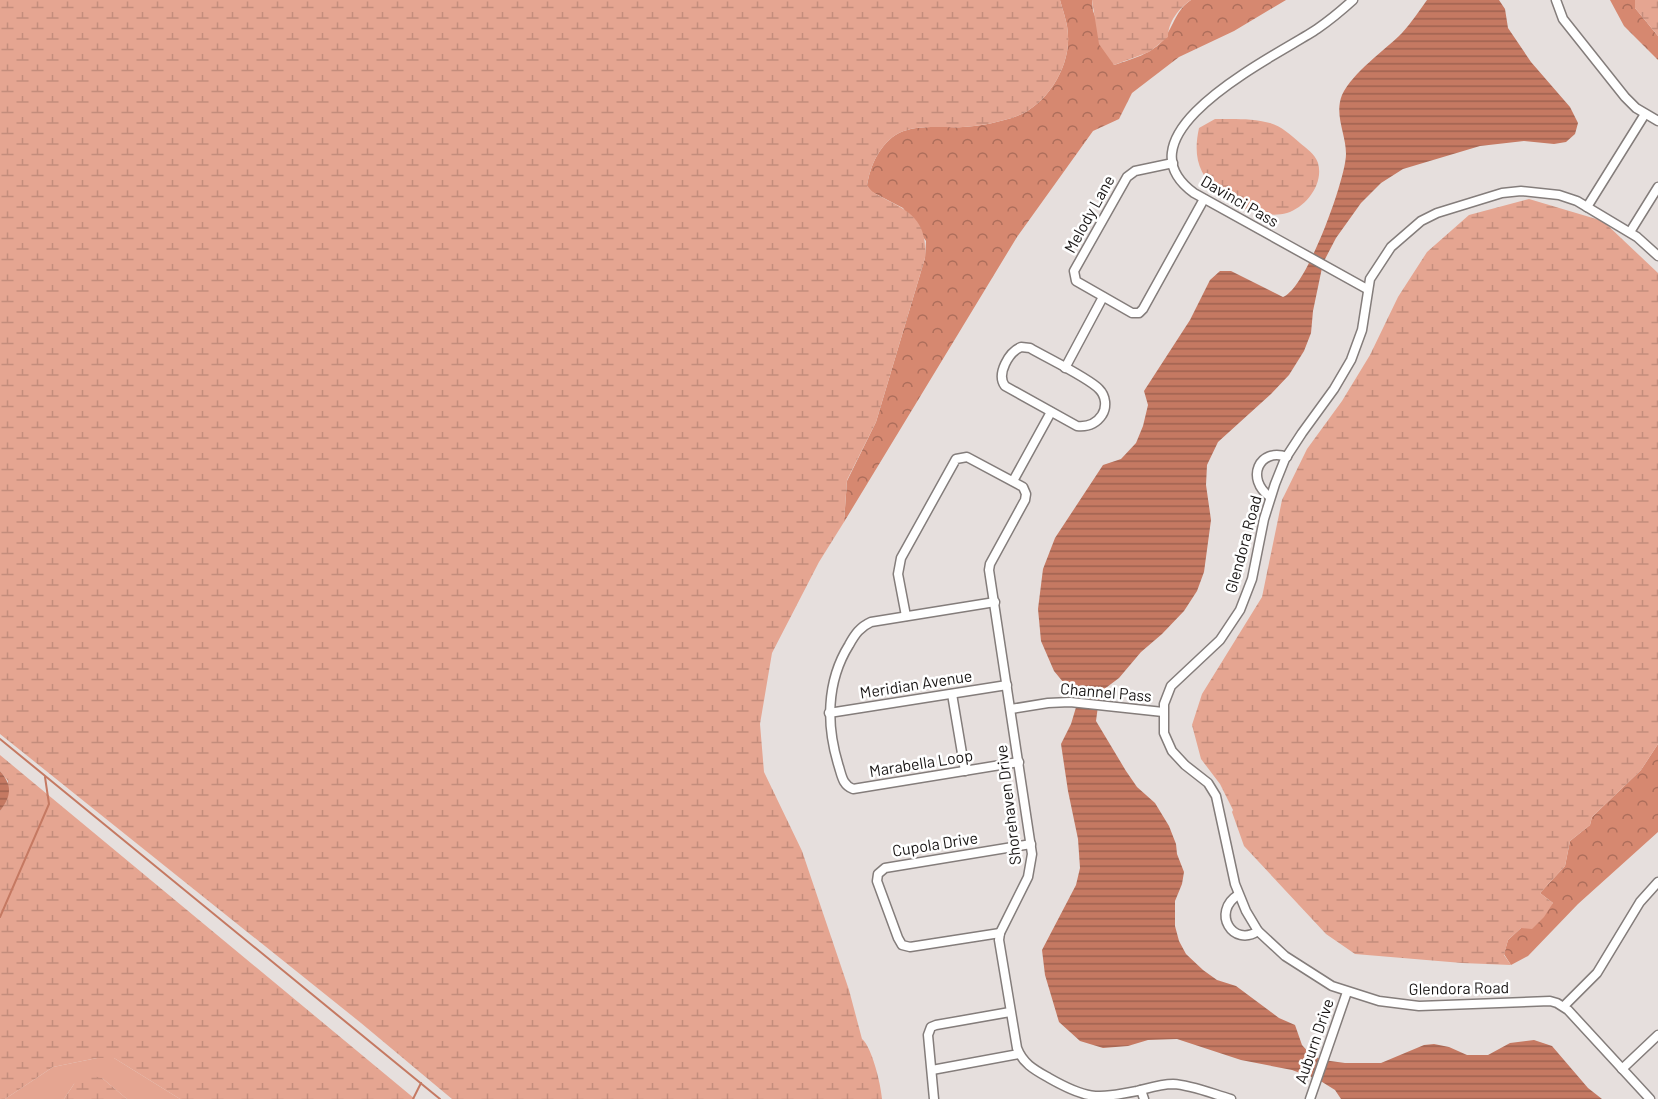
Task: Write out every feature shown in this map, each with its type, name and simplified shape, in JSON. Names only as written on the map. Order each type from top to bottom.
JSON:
[{"type":"street","points":[[1173,163],[1172,150],[1176,138],[1186,123],[1215,93],[1244,72],[1317,29],[1353,0]]},
{"type":"street","points":[[1556,0],[1563,19],[1625,98],[1658,121]]},
{"type":"street","points":[[1587,207],[1645,114]]},
{"type":"street","name":"Davinci Pass","points":[[1173,163],[1187,188],[1367,289]]},
{"type":"street","name":"Melody Lane","points":[[1104,297],[1076,281],[1074,271],[1127,177],[1135,171],[1173,163]]},
{"type":"street","points":[[1630,232],[1658,187]]},
{"type":"street","points":[[1367,289],[1380,261],[1391,247],[1421,222],[1437,213],[1502,193],[1521,191],[1559,195],[1576,201],[1630,232],[1658,256]]},
{"type":"street","points":[[1065,368],[1104,297],[1132,313],[1141,311],[1204,199]]},
{"type":"street","name":"Glendora Road","points":[[1367,289],[1366,313],[1352,360],[1335,389],[1315,414],[1287,457],[1270,497],[1263,519],[1252,579],[1240,610],[1215,646],[1171,686],[1163,712],[1164,733],[1172,750],[1185,765],[1208,783],[1216,796],[1238,895],[1258,931],[1300,968],[1332,986],[1379,1001],[1409,1005],[1550,1001],[1564,1006]]},
{"type":"street","points":[[1021,347],[1030,348],[1065,368],[1097,387],[1104,397],[1104,410],[1095,422],[1081,426],[1074,425],[1005,386],[1001,380],[1001,374],[1013,352],[1021,347]]},
{"type":"street","points":[[906,616],[898,574],[901,558],[953,461],[959,457],[967,457],[1012,481],[1051,412]]},
{"type":"street","points":[[1270,497],[1258,487],[1256,477],[1258,467],[1270,456],[1276,454],[1287,457]]},
{"type":"street","name":"Shorehaven Drive","points":[[1000,933],[1028,878],[1032,862],[989,570],[1026,496],[1023,487],[1012,481]]},
{"type":"street","name":"Marabella Loop","points":[[995,602],[871,622],[865,625],[855,634],[846,649],[834,678],[829,713],[836,758],[844,782],[849,788],[857,789],[1018,762]]},
{"type":"street","name":"Meridian Avenue","points":[[829,713],[1007,685]]},
{"type":"street","points":[[952,694],[965,771]]},
{"type":"street","name":"Channel Pass","points":[[1011,710],[1048,703],[1070,702],[1163,712]]},
{"type":"street","name":"Cupola Drive","points":[[1000,933],[910,947],[902,945],[877,881],[878,874],[885,868],[1031,844]]},
{"type":"street","points":[[1650,1099],[1564,1006],[1597,973],[1640,902],[1658,882]]},
{"type":"street","points":[[1238,895],[1229,903],[1225,912],[1229,927],[1242,936],[1258,931]]},
{"type":"street","points":[[1000,933],[999,947],[1019,1054],[1030,1068],[1086,1097],[1107,1098],[1158,1085],[1178,1084],[1231,1099]]},
{"type":"street","name":"Auburn Drive","points":[[1310,1099],[1347,992]]},
{"type":"street","points":[[934,1099],[928,1035],[931,1028],[936,1025],[1010,1012]]},
{"type":"street","points":[[1622,1069],[1658,1035]]},
{"type":"street","points":[[932,1070],[1019,1054]]},
{"type":"street","points":[[1141,1090],[1144,1099]]},
{"type":"green space","points":[[0,0],[1060,0],[1068,31],[1068,48],[1061,72],[1047,94],[1038,103],[1017,116],[976,126],[922,127],[906,130],[886,143],[873,163],[867,186],[914,218],[924,238],[925,258],[876,422],[847,480],[844,522],[819,562],[772,653],[760,724],[764,772],[802,851],[849,990],[862,1039],[866,1043],[875,1067],[882,1099],[452,1099],[361,1023],[0,734]]},
{"type":"green space","points":[[1060,0],[1092,0],[1093,11],[1114,65],[1154,49],[1164,39],[1182,8],[1191,0],[1286,0],[1234,31],[1179,57],[1132,93],[1119,119],[1093,131],[1017,237],[844,522],[847,481],[876,422],[925,258],[926,241],[903,208],[872,192],[867,186],[873,163],[881,149],[892,137],[906,130],[922,127],[976,126],[1017,116],[1038,103],[1047,94],[1061,72],[1068,48],[1068,31]]},
{"type":"green space","points":[[1092,0],[1191,0],[1175,16],[1168,31],[1168,37],[1149,52],[1114,65],[1099,44]]},
{"type":"green space","points":[[1610,0],[1635,0],[1635,8],[1658,36],[1658,60],[1624,26]]},
{"type":"green space","points":[[1635,0],[1658,0],[1658,36],[1635,8]]},
{"type":"green space","points":[[1215,119],[1263,121],[1286,131],[1308,149],[1317,160],[1318,179],[1312,194],[1294,210],[1270,215],[1242,208],[1225,198],[1206,179],[1197,156],[1199,128]]},
{"type":"green space","points":[[1529,199],[1603,221],[1658,273],[1658,744],[1641,770],[1592,817],[1590,825],[1570,841],[1565,866],[1540,893],[1553,903],[1532,929],[1521,928],[1508,940],[1504,955],[1511,965],[1355,954],[1326,934],[1244,846],[1233,810],[1220,784],[1201,759],[1192,725],[1202,694],[1262,597],[1282,500],[1307,449],[1342,401],[1370,355],[1398,297],[1427,252],[1469,215]]},
{"type":"green space","points":[[1658,744],[1658,832],[1578,904],[1528,956],[1511,965],[1504,954],[1508,940],[1553,903],[1540,893],[1565,866],[1570,841],[1590,825],[1592,817],[1641,770]]},
{"type":"green space","points":[[0,755],[415,1099],[180,1099],[114,1058],[97,1058],[53,1067],[5,1099],[0,1099],[0,811],[8,781],[0,771]]},
{"type":"green space","points":[[97,1058],[114,1058],[180,1099],[127,1099],[102,1078],[74,1084],[64,1099],[5,1099],[53,1067]]},
{"type":"green space","points":[[85,1074],[102,1078],[127,1099],[64,1099],[74,1084]]},
{"type":"shaded area","points":[[1427,0],[1499,0],[1505,9],[1508,28],[1531,62],[1570,107],[1578,123],[1575,134],[1566,142],[1554,144],[1524,141],[1480,146],[1403,169],[1381,183],[1361,203],[1336,238],[1323,263],[1311,333],[1304,351],[1289,375],[1218,442],[1207,465],[1206,485],[1211,520],[1204,572],[1197,591],[1184,611],[1141,652],[1119,678],[1103,690],[1096,721],[1137,787],[1155,803],[1169,826],[1176,844],[1184,872],[1175,901],[1175,926],[1186,954],[1217,980],[1236,986],[1279,1018],[1295,1025],[1302,1045],[1311,1055],[1323,1060],[1345,1063],[1381,1063],[1424,1045],[1449,1047],[1467,1055],[1488,1055],[1510,1043],[1534,1040],[1552,1046],[1588,1088],[1602,1099],[1341,1099],[1335,1090],[1319,1080],[1292,1070],[1241,1060],[1177,1039],[1148,1040],[1128,1046],[1103,1048],[1080,1041],[1059,1022],[1045,975],[1042,950],[1076,885],[1080,868],[1078,839],[1061,744],[1071,724],[1077,704],[1054,671],[1041,641],[1038,609],[1043,569],[1055,538],[1103,465],[1121,459],[1136,443],[1148,405],[1144,391],[1190,320],[1210,280],[1220,271],[1231,271],[1283,297],[1292,290],[1303,275],[1323,232],[1344,167],[1346,147],[1339,110],[1342,95],[1353,78],[1402,33]]},
{"type":"shaded area","points":[[0,771],[7,781],[9,790],[7,800],[0,811]]},
{"type":"waterway","points":[[0,739],[440,1099]]},
{"type":"waterway","points":[[0,917],[49,804],[45,777]]},
{"type":"waterway","points":[[413,1099],[421,1083]]}]
